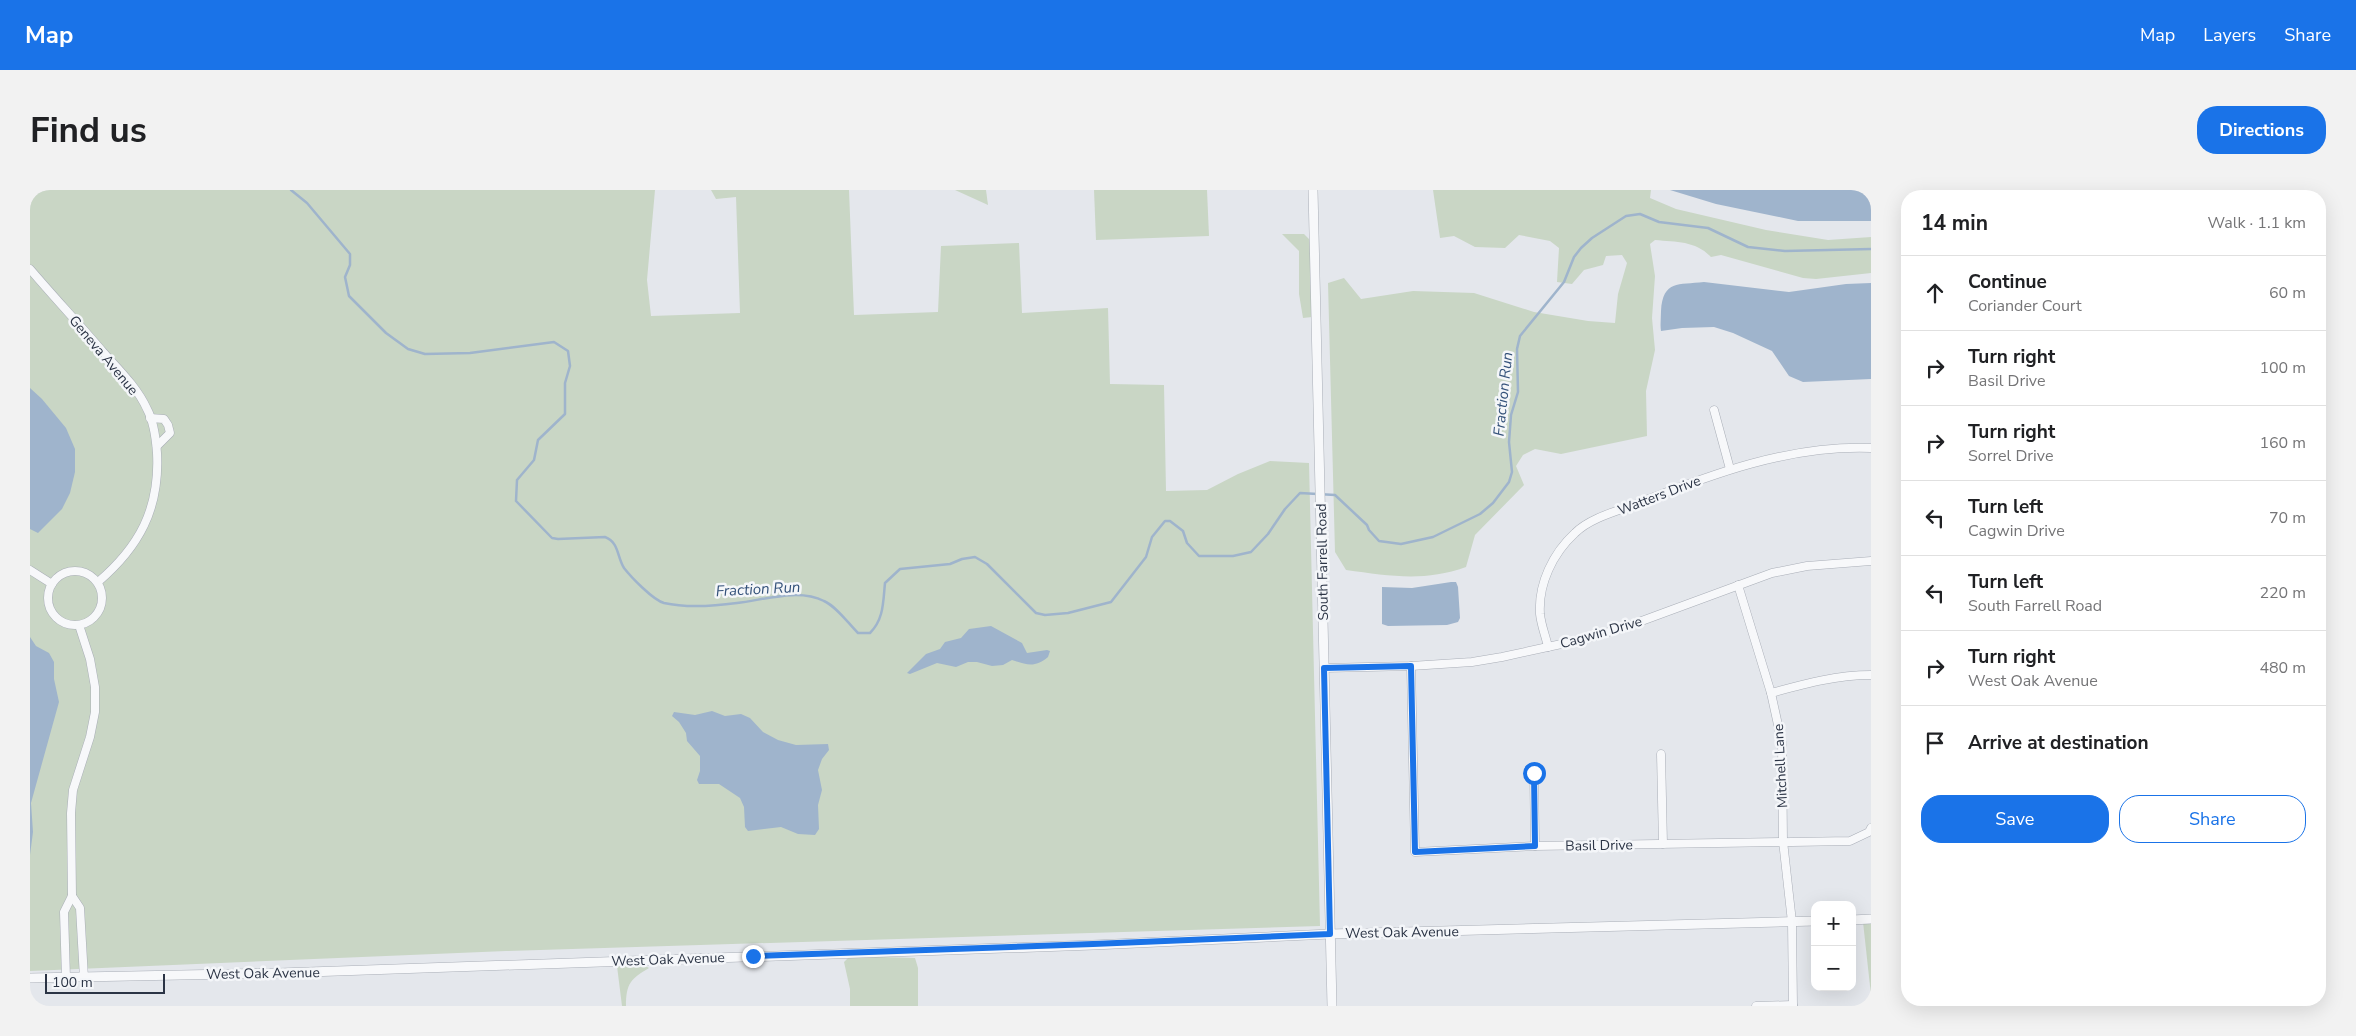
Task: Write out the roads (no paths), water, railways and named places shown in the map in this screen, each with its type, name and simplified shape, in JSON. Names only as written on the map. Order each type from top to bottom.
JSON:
[{"type":"street","name":"South Farrell Road","points":[[1313,190],[1332,1006]]},
{"type":"street","name":"Geneva Avenue","points":[[30,269],[133,385],[148,410],[157,446],[158,472],[154,501],[146,524],[133,546],[117,566],[98,582]]},
{"type":"street","points":[[1714,410],[1730,469]]},
{"type":"street","points":[[150,418],[164,419],[170,432],[157,446]]},
{"type":"street","name":"Watters Drive","points":[[1548,647],[1540,614],[1544,580],[1556,555],[1576,532],[1602,517],[1730,469],[1775,457],[1819,451],[1871,448]]},
{"type":"street","name":"Cagwin Drive","points":[[1324,668],[1411,666],[1472,662],[1548,647],[1628,626],[1772,573],[1807,566],[1871,561]]},
{"type":"street","points":[[30,570],[52,584]]},
{"type":"street","points":[[73,571],[91,576],[98,582],[102,590],[100,609],[87,622],[78,624],[62,621],[55,616],[48,600],[52,584],[65,573],[73,571]]},
{"type":"street","name":"Mitchell Lane","points":[[1738,585],[1771,693],[1782,743],[1783,841],[1792,922],[1793,1006]]},
{"type":"street","points":[[66,978],[64,912],[72,896],[70,812],[73,790],[90,737],[95,712],[95,687],[90,659],[78,624]]},
{"type":"street","name":"Basil Drive","points":[[1411,666],[1415,852],[1535,846],[1850,841],[1870,832],[1871,828]]},
{"type":"street","points":[[1771,693],[1818,680],[1852,675],[1871,675]]},
{"type":"street","points":[[1661,754],[1663,844]]},
{"type":"street","points":[[1534,773],[1535,846]]},
{"type":"street","points":[[72,896],[80,908],[84,978]]},
{"type":"street","points":[[1856,920],[1871,919]]},
{"type":"street","name":"West Oak Avenue","points":[[30,978],[280,973],[1330,934],[1811,921]]},
{"type":"street","points":[[1756,1006],[1793,1006]]},
{"type":"water","points":[[1670,190],[1868,190],[1871,192],[1871,221],[1798,221],[1716,204]]},
{"type":"water","points":[[1704,282],[1789,292],[1846,284],[1871,283],[1871,379],[1803,382],[1789,376],[1772,351],[1733,333],[1714,327],[1661,331],[1662,301],[1669,289],[1679,284]]},
{"type":"water","points":[[30,388],[42,399],[66,428],[75,449],[75,472],[70,493],[62,509],[38,533],[30,529]]},
{"type":"water","points":[[1456,582],[1458,587],[1460,618],[1458,622],[1447,625],[1388,626],[1382,624],[1382,587],[1412,588]]},
{"type":"water","points":[[991,626],[1022,643],[1027,653],[1047,650],[1050,651],[1048,657],[1035,664],[1012,660],[1003,665],[992,666],[968,662],[956,667],[937,663],[910,674],[907,673],[926,654],[940,649],[945,642],[961,638],[969,629]]},
{"type":"water","points":[[30,637],[36,646],[49,653],[54,662],[54,679],[59,702],[31,803],[33,832],[30,855]]},
{"type":"water","points":[[712,711],[725,716],[741,714],[750,718],[763,732],[778,740],[796,745],[828,744],[829,750],[822,759],[818,770],[822,790],[818,805],[819,829],[815,835],[798,834],[781,827],[748,831],[745,827],[744,807],[740,798],[719,784],[699,784],[697,780],[700,771],[700,756],[687,741],[686,733],[679,722],[672,716],[674,712],[695,715]]},
{"type":"waterway","name":"Fraction Run","points":[[291,190],[307,203],[350,254],[350,265],[345,277],[349,296],[386,333],[408,349],[425,354],[470,353],[554,342],[568,351],[570,366],[565,383],[565,414],[538,440],[534,460],[517,480],[516,501],[552,538],[605,537],[610,539],[627,572],[648,593],[664,603],[682,606],[710,606],[781,596],[803,595],[814,597],[829,604],[858,633],[870,633],[875,628],[882,610],[885,583],[900,569],[950,564],[962,559],[975,557],[987,564],[1036,613],[1045,615],[1068,613],[1111,602],[1146,557],[1152,537],[1165,521],[1170,521],[1183,531],[1187,543],[1199,556],[1233,556],[1251,552],[1268,534],[1285,509],[1300,493],[1335,495],[1367,525],[1379,541],[1401,544],[1433,537],[1480,514],[1493,503],[1509,482],[1512,472],[1509,442],[1511,415],[1518,392],[1517,349],[1520,336],[1564,282],[1574,257],[1581,248],[1592,238],[1626,216],[1640,214],[1659,222],[1708,228],[1748,247],[1785,251],[1871,249]]}]
